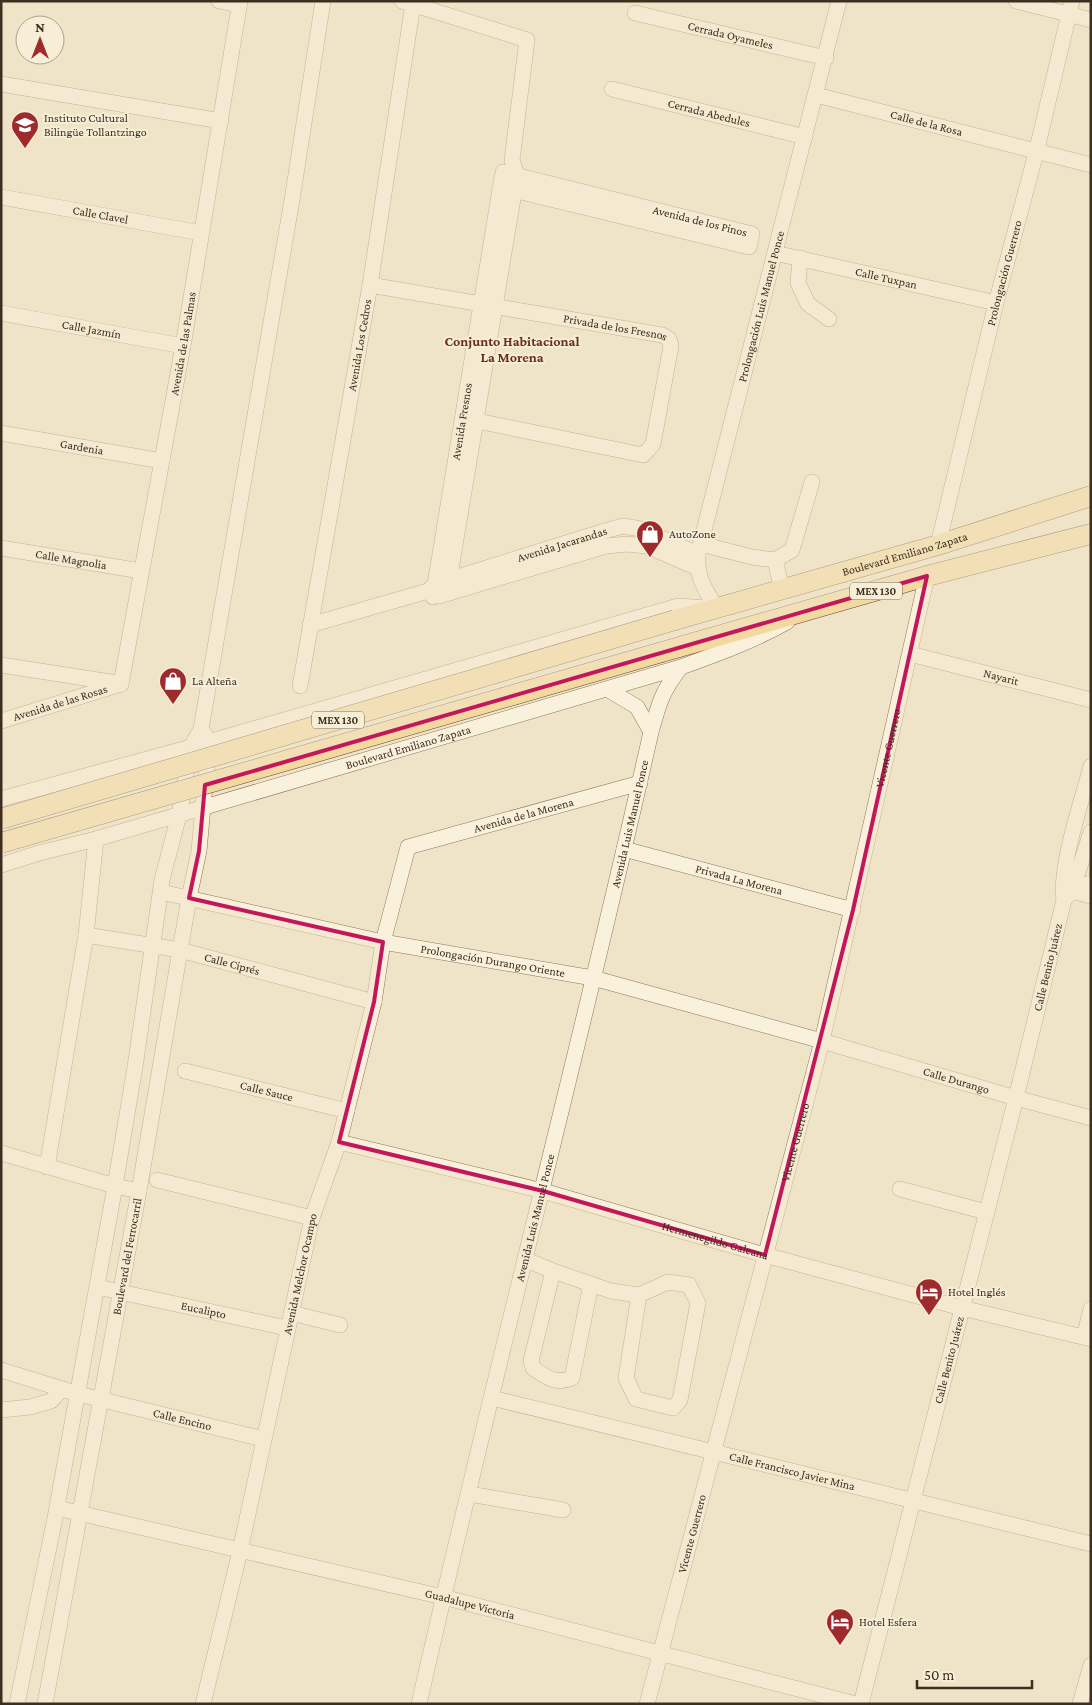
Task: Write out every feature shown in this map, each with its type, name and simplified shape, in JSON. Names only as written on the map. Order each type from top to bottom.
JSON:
[{"type":"main road","name":"Boulevard Emiliano Zapata","points":[[1,819],[675,620],[938,545],[1091,496]]},
{"type":"main road","name":"Boulevard Emiliano Zapata","points":[[1,843],[927,576],[1087,537]]},
{"type":"street","points":[[219,1],[240,3]]},
{"type":"street","name":"Boulevard del Ferrocarril","points":[[45,1704],[199,851],[205,735],[323,1]]},
{"type":"street","name":"Prolongación Luis Manuel Ponce","points":[[698,556],[839,1]]},
{"type":"street","points":[[1016,1],[1070,8],[1091,20]]},
{"type":"street","name":"Avenida de las Palmas","points":[[121,684],[183,346],[240,3]]},
{"type":"street","name":"Avenida Fresnos","points":[[408,3],[527,40],[509,177],[439,589]]},
{"type":"street","name":"Avenida Los Cedros","points":[[300,686],[370,285],[408,3]]},
{"type":"street","name":"Prolongación Guerrero","points":[[938,545],[1070,8]]},
{"type":"street","name":"Cerrada Oyameles","points":[[635,13],[826,58]]},
{"type":"street","points":[[1,84],[221,121]]},
{"type":"street","name":"Cerrada Abedules","points":[[612,89],[805,136]]},
{"type":"street","name":"Calle de la Rosa","points":[[816,95],[1036,152]]},
{"type":"street","points":[[1036,152],[1091,166]]},
{"type":"street","name":"Avenida de los Pinos","points":[[509,177],[752,234],[749,247],[509,177]]},
{"type":"street","name":"Calle Clavel","points":[[1,197],[201,233]]},
{"type":"street","name":"Calle Tuxpan","points":[[775,253],[996,303]]},
{"type":"street","points":[[800,258],[798,283],[808,304],[829,319]]},
{"type":"street","points":[[370,285],[488,305]]},
{"type":"street","name":"Privada de los Fresnos","points":[[469,419],[643,455],[652,444],[671,346],[669,339],[662,335],[488,305]]},
{"type":"street","name":"Calle Jazmín","points":[[1,313],[183,346]]},
{"type":"street","name":"Gardenia","points":[[1,433],[162,461]]},
{"type":"street","points":[[782,590],[775,560],[792,550],[812,482]]},
{"type":"street","name":"Avenida Jacarandas","points":[[310,625],[439,589],[623,526],[641,529],[698,556],[752,557],[775,560]]},
{"type":"street","name":"Calle Magnolia","points":[[1,548],[141,571]]},
{"type":"street","points":[[698,556],[701,583],[717,609]]},
{"type":"street","name":"Vicente Guerrero","points":[[647,1704],[822,1041],[927,576]]},
{"type":"street","name":"Boulevard Emiliano Zapata","points":[[205,735],[678,606],[717,609]]},
{"type":"street","name":"Boulevard Emiliano Zapata","points":[[1,865],[179,815],[681,667],[768,633],[808,610]]},
{"type":"street","name":"Nayarit","points":[[910,654],[1091,700]]},
{"type":"street","points":[[1,665],[121,684]]},
{"type":"street","name":"Avenida Luis Manuel Ponce","points":[[419,1704],[443,1598],[543,1191],[651,732],[662,695],[669,682],[681,667]]},
{"type":"street","name":"Avenida de las Rosas","points":[[1,721],[121,684]]},
{"type":"street","points":[[607,689],[637,707],[651,732]]},
{"type":"street","points":[[1,799],[190,747],[205,735]]},
{"type":"street","name":"Boulevard del Ferrocarril","points":[[17,1704],[78,1394],[115,1186],[161,892],[170,845],[179,815],[190,747]]},
{"type":"street","name":"Calle Benito Juárez","points":[[1066,893],[1069,850],[1091,766]]},
{"type":"street","name":"Avenida de la Morena","points":[[408,847],[640,783]]},
{"type":"street","name":"Calle Benito Juárez","points":[[861,1704],[1016,1098],[1066,893],[1091,832]]},
{"type":"street","points":[[47,1167],[86,935],[96,839]]},
{"type":"street","name":"Avenida Melchor Ocampo","points":[[202,1704],[240,1551],[312,1218],[339,1142],[374,1002],[384,942],[408,847]]},
{"type":"street","name":"Privada La Morena","points":[[624,849],[853,910]]},
{"type":"street","points":[[1066,893],[1091,883]]},
{"type":"street","name":"Prolongación Durango Oriente","points":[[161,892],[384,942],[593,978],[822,1041]]},
{"type":"street","points":[[1066,893],[1091,896]]},
{"type":"street","name":"Calle Ciprés","points":[[86,935],[180,950],[374,1002]]},
{"type":"street","name":"Calle Durango","points":[[822,1041],[1091,1118]]},
{"type":"street","name":"Calle Sauce","points":[[185,1072],[347,1111]]},
{"type":"street","name":"Hermenegildo Galeana","points":[[339,1142],[543,1191],[765,1255],[962,1308],[1087,1338]]},
{"type":"street","points":[[1,1153],[115,1186],[139,1190]]},
{"type":"street","points":[[157,1180],[312,1218]]},
{"type":"street","points":[[900,1189],[986,1212]]},
{"type":"street","points":[[526,1260],[611,1291],[639,1295],[668,1282],[689,1285],[698,1302],[680,1400],[673,1408],[636,1399],[626,1378],[639,1295]]},
{"type":"street","points":[[553,1271],[531,1361],[533,1368],[549,1379],[563,1382],[572,1378],[591,1284]]},
{"type":"street","name":"Eucalipto","points":[[97,1287],[288,1328]]},
{"type":"street","points":[[1087,1338],[1091,1310]]},
{"type":"street","points":[[291,1313],[340,1325]]},
{"type":"street","name":"Calle Encino","points":[[1,1370],[78,1394],[263,1439]]},
{"type":"street","points":[[1,1410],[30,1407],[50,1401],[62,1389]]},
{"type":"street","name":"Calle Francisco Javier Mina","points":[[492,1398],[1091,1544]]},
{"type":"street","points":[[469,1494],[564,1510]]},
{"type":"street","name":"Guadalupe Victoria","points":[[57,1508],[443,1598],[856,1704]]},
{"type":"street","points":[[1080,1704],[1091,1665]]},
{"type":"highlighted area","points":[[927,576],[853,910],[765,1255],[543,1191],[339,1142],[374,1002],[383,942],[189,898],[199,851],[205,785]]},
{"type":"place","name":"Instituto Cultural Bilingüe Tollantzingo","points":[[25,149]]},
{"type":"place","name":"AutoZone","points":[[650,558]]},
{"type":"place","name":"La Alteña","points":[[173,705]]},
{"type":"place","name":"Hotel Inglés","points":[[929,1316]]},
{"type":"place","name":"Hotel Esfera","points":[[840,1646]]},
{"type":"district","name":"Conjunto Habitacional La Morena","points":[[512,350]]}]
